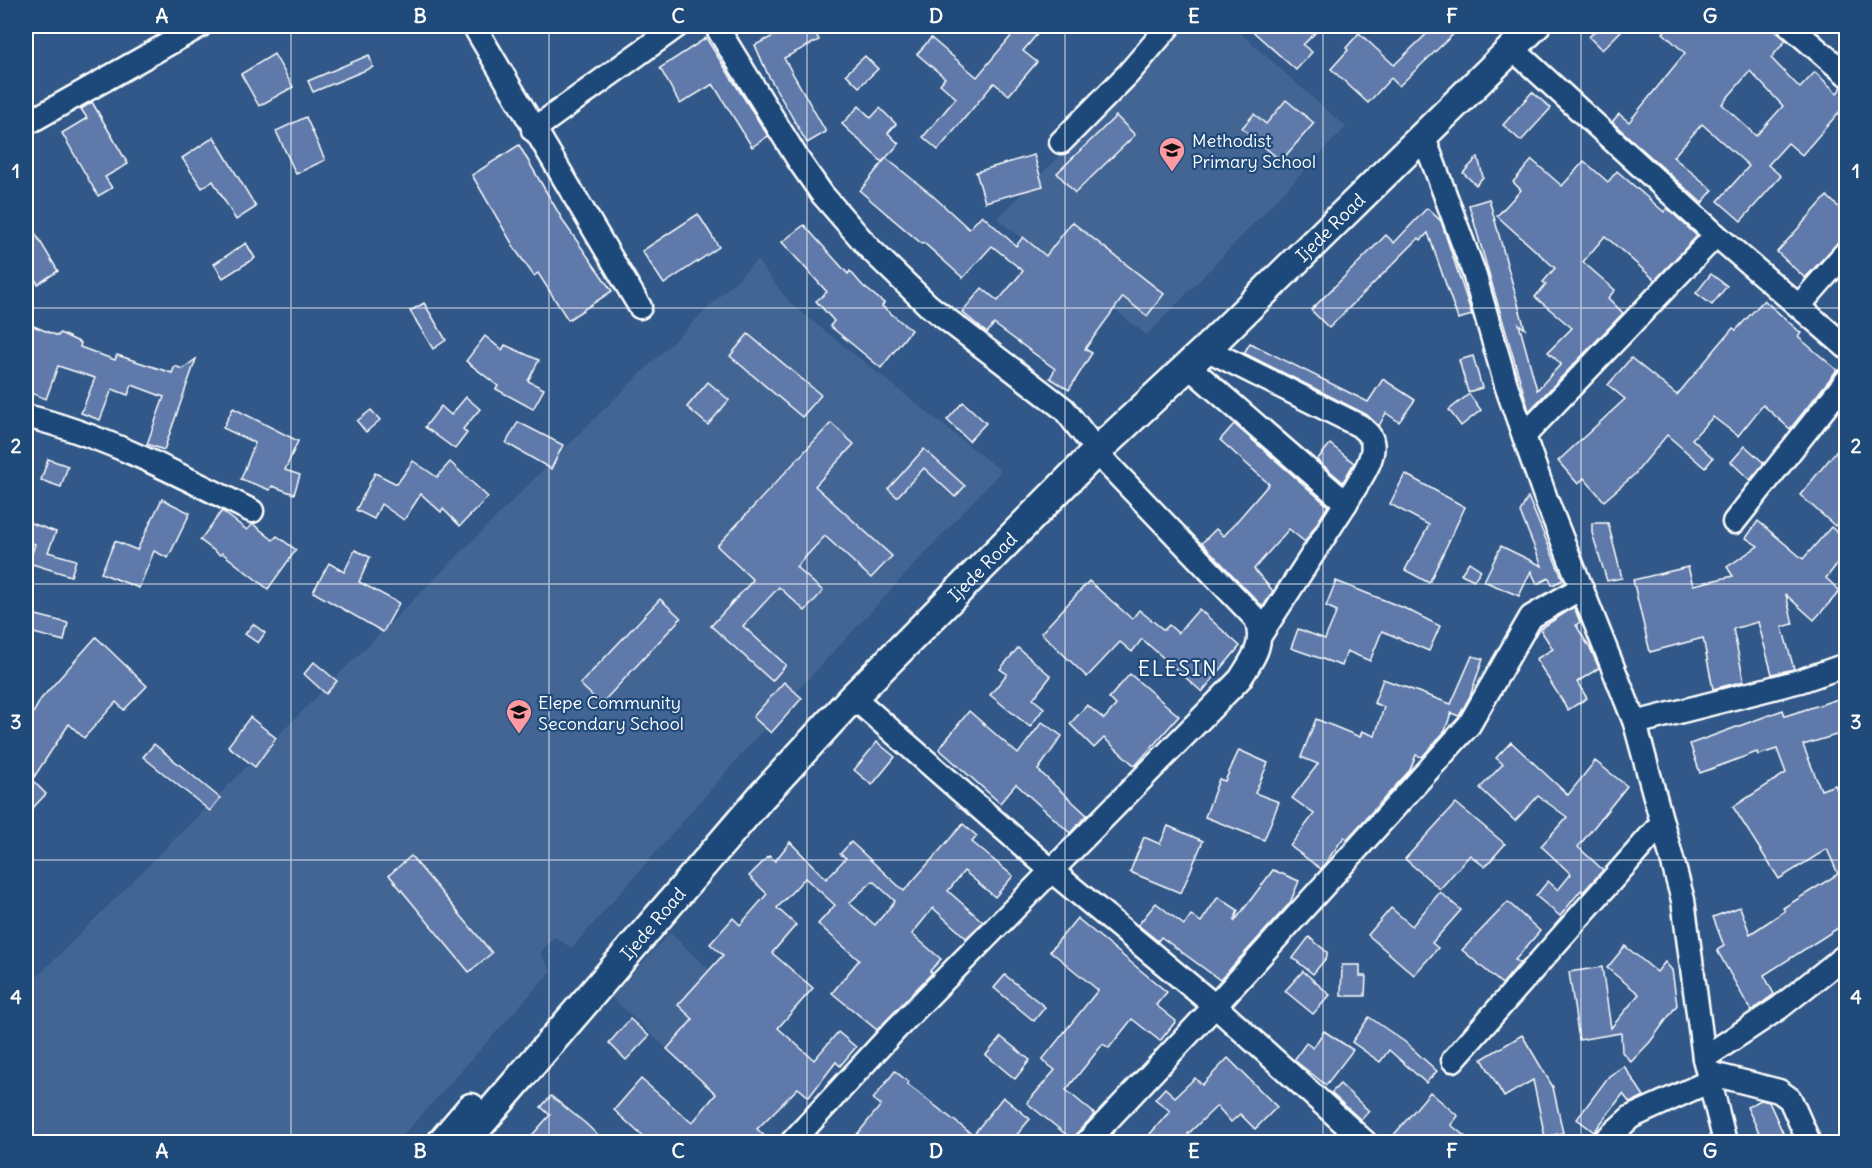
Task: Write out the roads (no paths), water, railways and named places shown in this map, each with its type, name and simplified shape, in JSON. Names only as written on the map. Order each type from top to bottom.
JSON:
[{"type":"main road","name":"Ijede Road","points":[[442,1143],[755,790],[853,698],[1196,333],[1512,37],[1535,26]]},
{"type":"main road","name":"Ijede Road","points":[[465,1143],[755,790],[834,690],[1091,445],[1196,357],[1423,135],[1512,37]]},
{"type":"street","points":[[26,124],[200,26]]},
{"type":"street","points":[[474,26],[533,130],[640,307]]},
{"type":"street","points":[[533,130],[677,26]]},
{"type":"street","points":[[716,26],[798,161],[822,194],[869,248],[928,305],[1064,409],[1091,445],[1256,619],[1261,634]]},
{"type":"street","points":[[1061,142],[1128,74],[1169,26]]},
{"type":"street","points":[[1790,26],[1846,74]]},
{"type":"street","points":[[1512,37],[1716,235],[1846,347]]},
{"type":"street","points":[[1423,135],[1474,273],[1506,385],[1524,436],[1635,723],[1683,900],[1708,1071],[1725,1143]]},
{"type":"street","points":[[1524,436],[1716,235]]},
{"type":"street","points":[[1799,306],[1846,252]]},
{"type":"street","points":[[1196,357],[1346,503]]},
{"type":"street","points":[[792,1143],[895,1030],[1240,680],[1256,654],[1261,634],[1346,503],[1372,450],[1372,440],[1368,433],[1360,426],[1196,357]]},
{"type":"street","points":[[1734,522],[1846,381]]},
{"type":"street","points":[[26,416],[72,428],[120,446],[252,511]]},
{"type":"street","points":[[1087,1143],[1215,1006],[1469,725],[1531,617],[1581,588]]},
{"type":"street","points":[[1635,723],[1800,681],[1846,665]]},
{"type":"street","points":[[853,698],[1053,872],[1215,1006],[1365,1143]]},
{"type":"street","points":[[1453,1060],[1662,823]]},
{"type":"street","points":[[1603,1143],[1631,1117],[1708,1071],[1779,1008],[1846,955]]},
{"type":"street","points":[[1708,1071],[1779,1091],[1790,1099],[1809,1143]]},
{"type":"place","name":"Methodist Primary School","points":[[1172,173]]},
{"type":"place","name":"Elepe Community Secondary School","points":[[519,735]]},
{"type":"district","name":"ELESIN","points":[[1178,668]]}]
